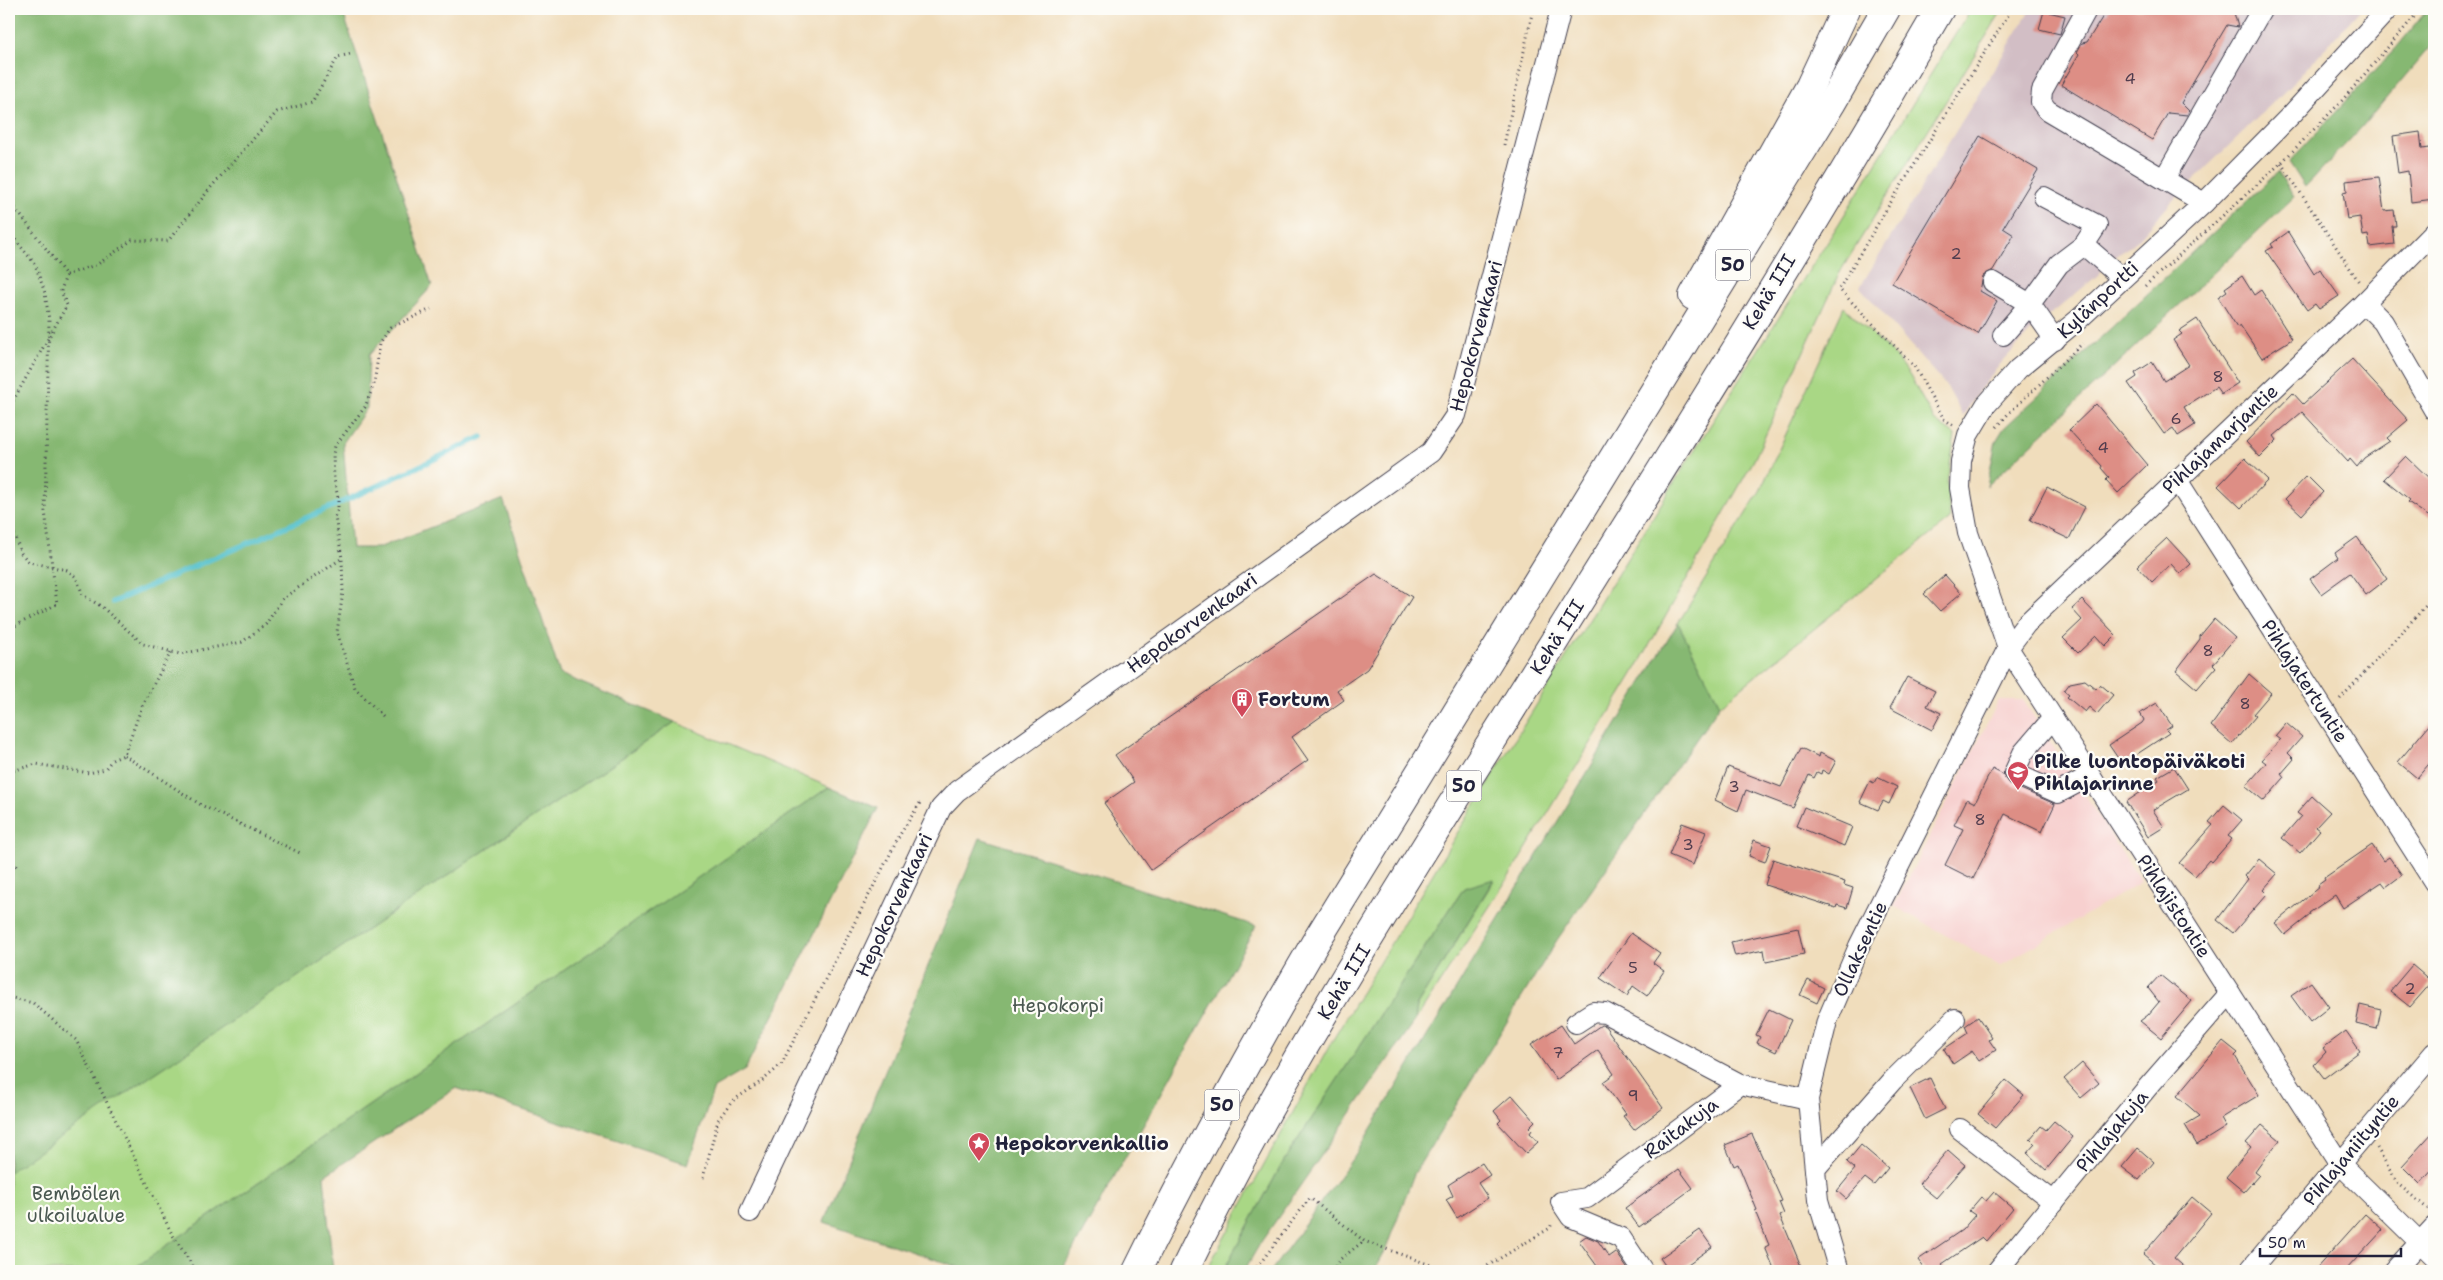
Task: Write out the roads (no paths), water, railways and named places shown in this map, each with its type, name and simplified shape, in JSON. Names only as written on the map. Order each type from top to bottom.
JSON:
[{"type":"highway","points":[[1635,425],[1680,319],[1810,86],[1846,9]]},
{"type":"highway","name":"50","points":[[1137,1271],[1191,1163],[1250,1054],[1315,943],[1635,425],[1831,104],[1886,9]]},
{"type":"highway","name":"Kehä III","points":[[1184,1271],[1208,1222],[1320,1021],[1764,302],[1940,9]]},
{"type":"street","name":"Hepokorvenkaari","points":[[750,1212],[941,808],[957,791],[1431,452],[1456,415],[1561,9]]},
{"type":"street","points":[[2087,9],[2042,91],[2041,102],[2048,110],[2204,203]]},
{"type":"street","points":[[2164,179],[2262,9]]},
{"type":"street","name":"Kylänportti","points":[[2008,648],[1968,533],[1960,488],[1961,461],[1968,435],[1986,405],[2018,369],[2056,340],[2204,203],[2293,113],[2378,12]]},
{"type":"street","points":[[2003,334],[2030,304],[2058,264],[2084,244],[2097,225],[2044,197]]},
{"type":"street","name":"Pihlajamarjantie","points":[[2008,648],[2026,624],[2368,299],[2434,232]]},
{"type":"street","points":[[2084,244],[2122,278]]},
{"type":"street","points":[[1993,282],[2030,304],[2056,340]]},
{"type":"street","points":[[2368,299],[2384,322],[2434,410]]},
{"type":"street","name":"Pihlajatertuntie","points":[[2177,480],[2434,882]]},
{"type":"street","name":"Pihlajistontie","points":[[2008,648],[2340,1164],[2434,1256]]},
{"type":"street","name":"Ollaksentie","points":[[1839,1271],[1818,1200],[1808,1099],[1828,1021],[1859,946],[2008,648]]},
{"type":"street","points":[[2053,718],[2023,753],[2014,773],[2058,793],[2090,776]]},
{"type":"street","name":"Pihlajakuja","points":[[1997,1271],[2230,993]]},
{"type":"street","points":[[1576,1023],[1593,1012],[1606,1013],[1740,1084],[1808,1099]]},
{"type":"street","points":[[1815,1169],[1893,1080],[1955,1019]]},
{"type":"street","name":"Pihlajaniityntie","points":[[2249,1271],[2434,1053]]},
{"type":"street","name":"Raitakuja","points":[[1644,1271],[1621,1238],[1571,1217],[1561,1202],[1587,1198],[1740,1084]]},
{"type":"street","points":[[1960,1129],[2054,1202]]},
{"type":"street","points":[[2394,1271],[2434,1227]]},
{"type":"waterway","points":[[113,602],[338,504],[482,437]]},
{"type":"place","name":"Fortum","points":[[1242,718]]},
{"type":"place","name":"Pilke luontopäiväkoti Pihlajarinne","points":[[2018,791]]},
{"type":"place","name":"Hepokorvenkallio","points":[[979,1162]]},
{"type":"park label","name":"Hepokorpi","points":[[1058,1005]]},
{"type":"park label","name":"Bembölen ulkoilualue","points":[[76,1204]]}]
